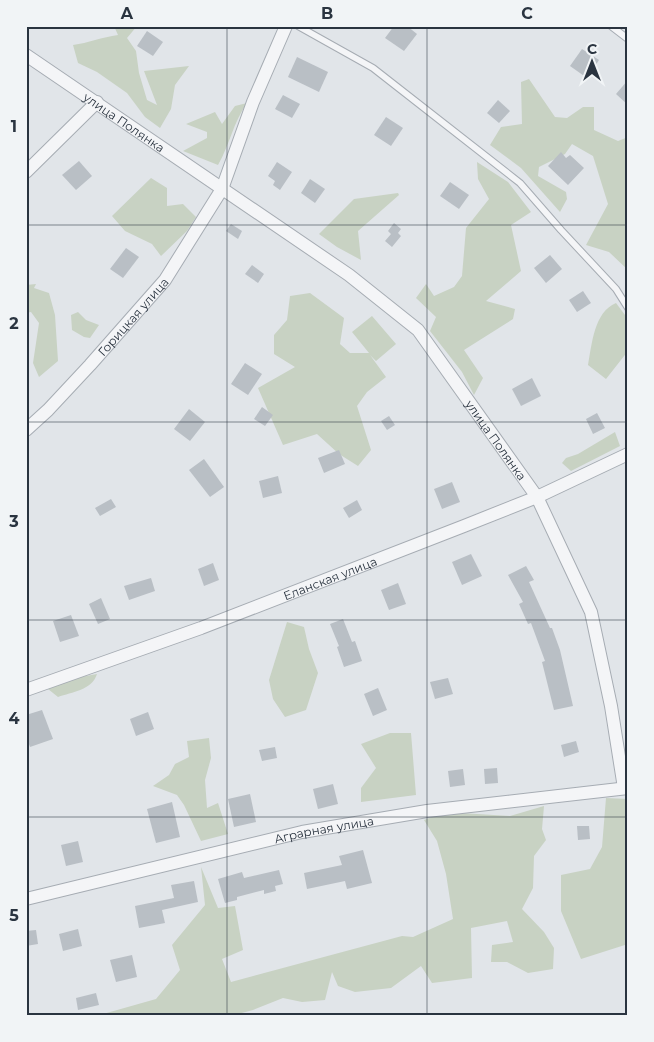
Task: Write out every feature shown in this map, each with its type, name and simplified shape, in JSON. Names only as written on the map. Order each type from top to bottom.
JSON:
[{"type":"street","points":[[222,189],[253,102],[286,26]]},
{"type":"street","name":"улица Полянка","points":[[26,55],[349,275],[418,330],[537,497],[591,612],[626,788]]},
{"type":"street","points":[[26,172],[97,102]]},
{"type":"street","name":"Горицкая улица","points":[[26,430],[48,410],[102,352],[165,280],[222,189]]},
{"type":"street","name":"Еланская улица","points":[[26,690],[201,628],[537,497],[628,454]]},
{"type":"street","name":"Аграрная улица","points":[[26,899],[302,832],[427,811],[626,788]]},
{"type":"lane","points":[[298,26],[373,68],[520,183],[616,289],[628,308]]},
{"type":"lane","points":[[611,26],[628,39]]},
{"type":"green space","points":[[114,26],[137,26],[127,38],[136,51],[139,73],[147,100],[157,105],[144,71],[189,66],[175,85],[171,109],[160,128],[145,117],[127,93],[97,72],[78,63],[73,45],[118,35]]},
{"type":"green space","points":[[529,79],[555,117],[567,118],[583,107],[594,107],[594,130],[618,141],[628,137],[628,270],[609,252],[586,245],[608,204],[593,156],[572,144],[565,154],[539,167],[538,176],[566,192],[567,199],[560,212],[521,168],[490,145],[501,127],[522,124],[521,82]]},
{"type":"green space","points":[[247,103],[238,118],[218,165],[183,151],[207,138],[207,132],[186,124],[215,112],[222,124],[235,106]]},
{"type":"green space","points":[[477,162],[508,182],[531,212],[511,225],[521,271],[486,301],[515,309],[513,319],[464,350],[483,378],[474,395],[462,372],[430,331],[436,317],[416,298],[426,284],[434,296],[454,287],[462,276],[466,228],[489,199],[478,179]]},
{"type":"green space","points":[[151,178],[167,188],[167,206],[183,204],[196,217],[187,231],[161,256],[152,244],[125,231],[112,216]]},
{"type":"green space","points":[[398,193],[399,195],[358,231],[361,260],[337,247],[319,234],[354,199]]},
{"type":"green space","points":[[36,284],[34,288],[49,293],[55,315],[58,361],[39,377],[33,363],[39,323],[31,312],[26,313],[26,285]]},
{"type":"green space","points":[[310,293],[344,318],[340,344],[350,353],[369,353],[352,332],[372,316],[396,344],[376,361],[370,355],[386,377],[367,392],[357,406],[371,450],[358,466],[339,454],[317,434],[283,445],[258,388],[295,367],[274,354],[274,335],[287,320],[290,296]]},
{"type":"green space","points":[[616,303],[628,319],[628,351],[606,379],[588,365],[595,329],[603,314]]},
{"type":"green space","points":[[78,312],[86,320],[99,325],[90,338],[84,337],[72,330],[71,315]]},
{"type":"green space","points":[[615,432],[620,446],[571,471],[562,463],[566,458],[578,454]]},
{"type":"green space","points":[[287,622],[304,627],[309,649],[318,673],[306,710],[285,717],[273,699],[269,680]]},
{"type":"green space","points":[[97,674],[91,684],[69,694],[58,697],[48,689],[69,679]]},
{"type":"green space","points":[[390,733],[411,733],[416,795],[361,802],[361,788],[376,768],[361,744]]},
{"type":"green space","points":[[209,738],[211,758],[205,780],[207,808],[218,803],[228,834],[201,841],[184,805],[177,795],[153,786],[169,775],[175,764],[189,757],[187,741]]},
{"type":"green space","points":[[606,798],[628,799],[628,944],[581,959],[561,911],[561,875],[590,869],[602,847]]},
{"type":"green space","points":[[544,806],[542,829],[546,840],[534,856],[533,888],[522,909],[544,932],[554,948],[553,969],[528,973],[507,962],[491,962],[492,945],[513,942],[507,921],[471,928],[472,978],[432,983],[421,966],[391,988],[355,992],[338,986],[332,972],[325,1000],[302,1002],[283,998],[238,1014],[96,1016],[156,999],[180,970],[172,945],[205,905],[201,867],[218,908],[235,906],[243,950],[222,959],[231,982],[402,936],[413,937],[453,919],[446,874],[437,841],[424,820],[444,812],[510,816]]},
{"type":"building","points":[[394,26],[407,26],[417,34],[404,51],[385,38]]},
{"type":"building","points":[[147,31],[163,42],[153,56],[137,46]]},
{"type":"building","points":[[582,49],[599,60],[587,78],[570,66]]},
{"type":"building","points":[[297,57],[328,72],[319,92],[288,77]]},
{"type":"building","points":[[628,80],[628,105],[616,94]]},
{"type":"building","points":[[283,95],[300,104],[292,118],[275,109]]},
{"type":"building","points":[[498,100],[510,111],[499,123],[487,113]]},
{"type":"building","points":[[386,117],[403,128],[391,146],[374,135]]},
{"type":"building","points":[[561,152],[566,158],[570,155],[584,168],[568,185],[548,166]]},
{"type":"building","points":[[79,161],[92,176],[76,190],[62,175]]},
{"type":"building","points":[[277,162],[292,172],[280,190],[273,185],[275,181],[268,176]]},
{"type":"building","points":[[310,179],[325,189],[315,203],[301,193]]},
{"type":"building","points":[[450,182],[469,195],[459,209],[440,196]]},
{"type":"building","points":[[394,223],[401,229],[398,233],[401,236],[392,247],[385,241],[391,234],[388,231]]},
{"type":"building","points":[[231,224],[242,231],[238,239],[226,231]]},
{"type":"building","points":[[126,248],[139,257],[123,278],[110,269]]},
{"type":"building","points":[[550,255],[562,269],[546,283],[534,268]]},
{"type":"building","points":[[252,265],[264,274],[258,283],[245,274]]},
{"type":"building","points":[[583,291],[591,303],[577,312],[569,300]]},
{"type":"building","points":[[245,363],[262,374],[248,395],[231,384]]},
{"type":"building","points":[[532,378],[541,396],[521,406],[512,389]]},
{"type":"building","points":[[262,407],[273,415],[265,426],[254,419]]},
{"type":"building","points":[[189,409],[205,422],[190,441],[174,429]]},
{"type":"building","points":[[597,413],[605,428],[593,434],[586,419]]},
{"type":"building","points":[[389,416],[395,425],[387,430],[381,421]]},
{"type":"building","points":[[339,450],[345,464],[324,473],[318,458]]},
{"type":"building","points":[[204,459],[224,487],[210,497],[189,470]]},
{"type":"building","points":[[278,476],[282,493],[263,498],[259,481]]},
{"type":"building","points":[[452,482],[460,502],[442,509],[434,489]]},
{"type":"building","points":[[111,499],[116,507],[100,516],[95,508]]},
{"type":"building","points":[[357,500],[362,510],[349,518],[343,508]]},
{"type":"building","points":[[471,554],[482,576],[462,585],[452,562]]},
{"type":"building","points":[[213,563],[219,580],[204,586],[198,569]]},
{"type":"building","points":[[526,566],[534,580],[529,582],[550,628],[552,628],[560,650],[573,706],[554,710],[542,662],[545,661],[531,623],[528,624],[519,604],[523,602],[508,575]]},
{"type":"building","points":[[151,578],[155,591],[129,600],[124,586]]},
{"type":"building","points":[[398,583],[406,604],[389,610],[381,590]]},
{"type":"building","points":[[101,598],[110,619],[98,624],[89,604]]},
{"type":"building","points":[[71,615],[79,636],[60,642],[53,621]]},
{"type":"building","points":[[343,619],[352,642],[355,641],[362,661],[344,667],[337,647],[339,646],[330,624]]},
{"type":"building","points":[[448,678],[453,694],[435,699],[430,682]]},
{"type":"building","points":[[378,688],[387,710],[373,716],[364,694]]},
{"type":"building","points":[[42,710],[53,739],[30,747],[26,736],[26,715]]},
{"type":"building","points":[[148,712],[154,729],[136,736],[130,719]]},
{"type":"building","points":[[576,741],[579,752],[564,757],[561,745]]},
{"type":"building","points":[[275,747],[277,758],[262,761],[259,750]]},
{"type":"building","points":[[497,768],[498,783],[485,784],[484,769]]},
{"type":"building","points":[[463,769],[465,785],[450,787],[448,771]]},
{"type":"building","points":[[333,784],[338,804],[318,809],[313,789]]},
{"type":"building","points":[[250,794],[256,822],[234,827],[228,799]]},
{"type":"building","points":[[172,802],[180,837],[156,843],[147,809]]},
{"type":"building","points":[[577,826],[589,826],[590,839],[578,840]]},
{"type":"building","points":[[78,841],[83,862],[66,866],[61,845]]},
{"type":"building","points":[[363,850],[372,883],[347,889],[345,881],[307,889],[304,873],[342,865],[339,856]]},
{"type":"building","points":[[279,870],[283,884],[275,886],[276,891],[264,894],[264,890],[237,897],[237,900],[225,903],[218,879],[242,872],[244,878]]},
{"type":"building","points":[[194,881],[198,902],[162,910],[165,923],[139,928],[135,906],[174,898],[171,885]]},
{"type":"building","points":[[78,929],[82,946],[63,951],[59,934]]},
{"type":"building","points":[[36,930],[38,944],[26,946],[26,931]]},
{"type":"building","points":[[132,955],[137,977],[116,982],[110,960]]},
{"type":"building","points":[[96,993],[99,1005],[78,1010],[76,998]]}]
